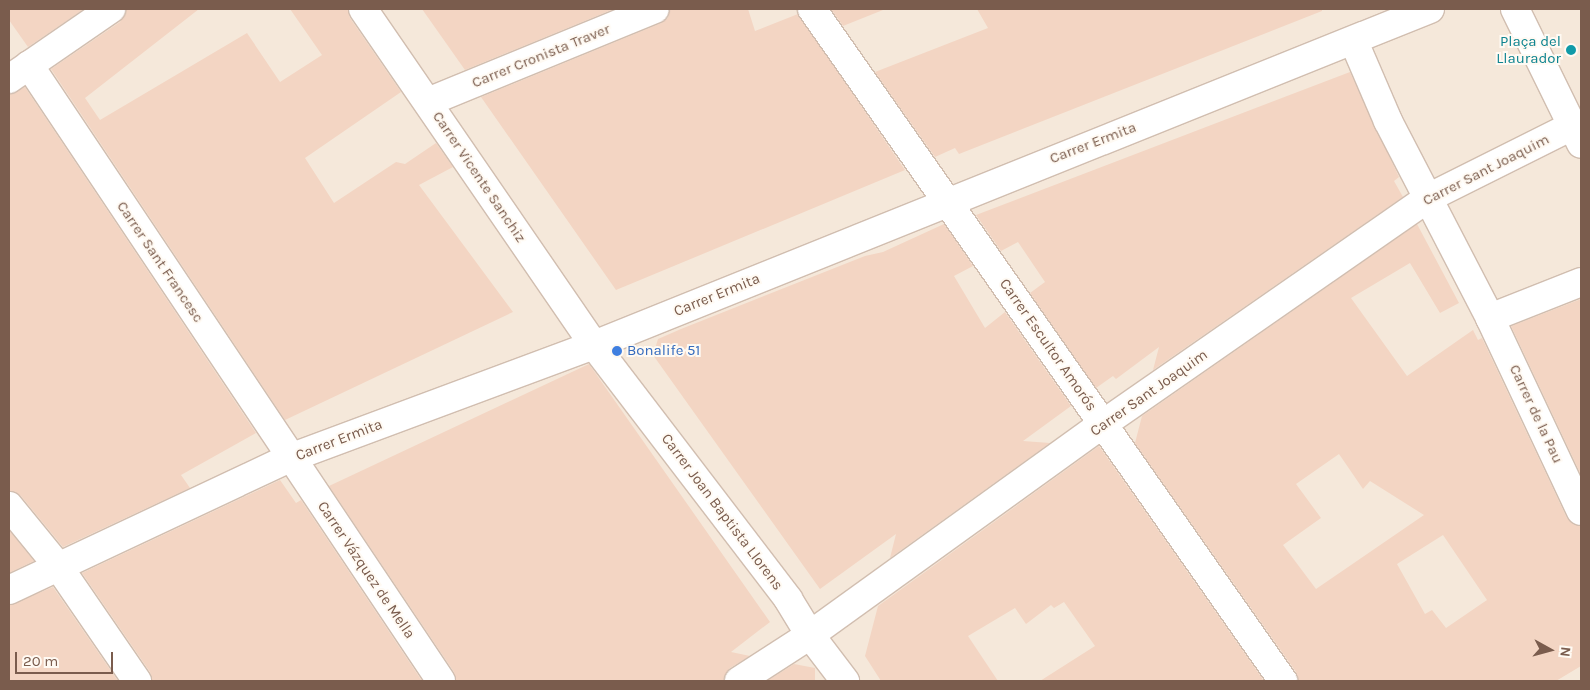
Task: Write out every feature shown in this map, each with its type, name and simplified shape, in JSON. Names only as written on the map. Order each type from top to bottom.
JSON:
[{"type":"street","points":[[19,72],[111,9]]},
{"type":"street","name":"Carrer Vicente Sanchiz","points":[[363,9],[594,345]]},
{"type":"street","name":"Carrer Cronista Traver","points":[[428,102],[655,9]]},
{"type":"street","name":"Carrer Escultor Amorós","points":[[812,9],[1283,681]]},
{"type":"street","name":"Carrer Ermita","points":[[9,590],[290,458],[594,345],[947,200],[1354,42],[1430,9]]},
{"type":"street","points":[[1515,9],[1577,135]]},
{"type":"street","points":[[1354,42],[1388,121],[1490,318],[1581,282]]},
{"type":"street","name":"Carrer Sant Francesc","points":[[19,72],[290,458]]},
{"type":"street","name":"Carrer Sant Joaquim","points":[[738,681],[810,635],[1103,424],[1428,198],[1577,135]]},
{"type":"street","name":"Carrer de la Pau","points":[[1490,318],[1581,511]]},
{"type":"street","name":"Carrer Joan Baptista Llorens","points":[[594,345],[788,599],[810,635],[845,681]]},
{"type":"street","name":"Carrer Vázquez de Mella","points":[[290,458],[441,681]]},
{"type":"street","points":[[9,506],[58,566],[137,681]]},
{"type":"shaded area","points":[[9,9],[1581,9],[1581,681],[9,681]]},
{"type":"building","points":[[9,9],[84,9],[28,47],[9,20]]},
{"type":"building","points":[[126,9],[199,9],[85,98],[100,120],[247,33],[280,82],[322,55],[290,9],[348,9],[350,18],[401,92],[305,158],[334,203],[396,162],[405,164],[436,143],[453,167],[419,185],[513,312],[285,420],[51,69],[120,22]]},
{"type":"building","points":[[422,9],[614,9],[465,70]]},
{"type":"building","points":[[670,9],[748,9],[755,31],[798,14],[905,170],[616,290],[481,97],[661,23],[668,18]]},
{"type":"building","points":[[831,9],[883,9],[883,10],[843,26]]},
{"type":"building","points":[[977,9],[1322,9],[1322,11],[959,154],[955,148],[935,157],[875,72],[988,28]]},
{"type":"building","points":[[1350,72],[1399,177],[1394,181],[1403,197],[1153,370],[1159,347],[1116,379],[1113,376],[1096,388],[1030,293],[1045,282],[1018,242],[1001,251],[976,215]]},
{"type":"building","points":[[25,87],[256,433],[181,475],[190,488],[63,547],[21,496],[9,491],[9,94]]},
{"type":"building","points":[[944,224],[973,266],[954,276],[985,328],[1005,312],[1071,406],[1023,441],[1050,443],[890,558],[896,534],[820,589],[653,355],[658,339],[865,256],[883,252]]},
{"type":"building","points":[[1417,224],[1459,303],[1440,313],[1410,263],[1351,298],[1407,376],[1473,330],[1478,340],[1482,338],[1567,518],[1573,524],[1581,526],[1581,666],[1556,681],[1298,681],[1296,672],[1135,443],[1142,416]],"holes":[[[1339,454],[1363,489],[1370,481],[1424,515],[1316,589],[1283,545],[1321,518],[1296,484]],[[1443,535],[1487,600],[1446,628],[1432,610],[1425,614],[1397,564]]]},
{"type":"building","points":[[1581,299],[1581,475],[1511,326]]},
{"type":"building","points":[[589,364],[770,622],[731,652],[750,656],[730,668],[723,681],[456,681],[454,672],[329,486]]},
{"type":"building","points":[[1099,446],[1264,681],[1040,681],[1095,646],[1064,602],[1054,608],[1051,605],[1026,624],[1015,608],[968,636],[998,681],[881,681],[865,656],[878,606]]},
{"type":"building","points":[[280,480],[296,503],[301,500],[422,681],[152,681],[150,672],[82,573]]},
{"type":"building","points":[[9,530],[34,561],[9,573]]},
{"type":"building","points":[[53,587],[118,681],[9,681],[9,605]]},
{"type":"building","points":[[794,664],[815,668],[815,681],[767,681]]},
{"type":"place","name":"Plaça del Llaurador","points":[[1571,50]]},
{"type":"place","name":"Bonalife 51","points":[[617,351]]}]
